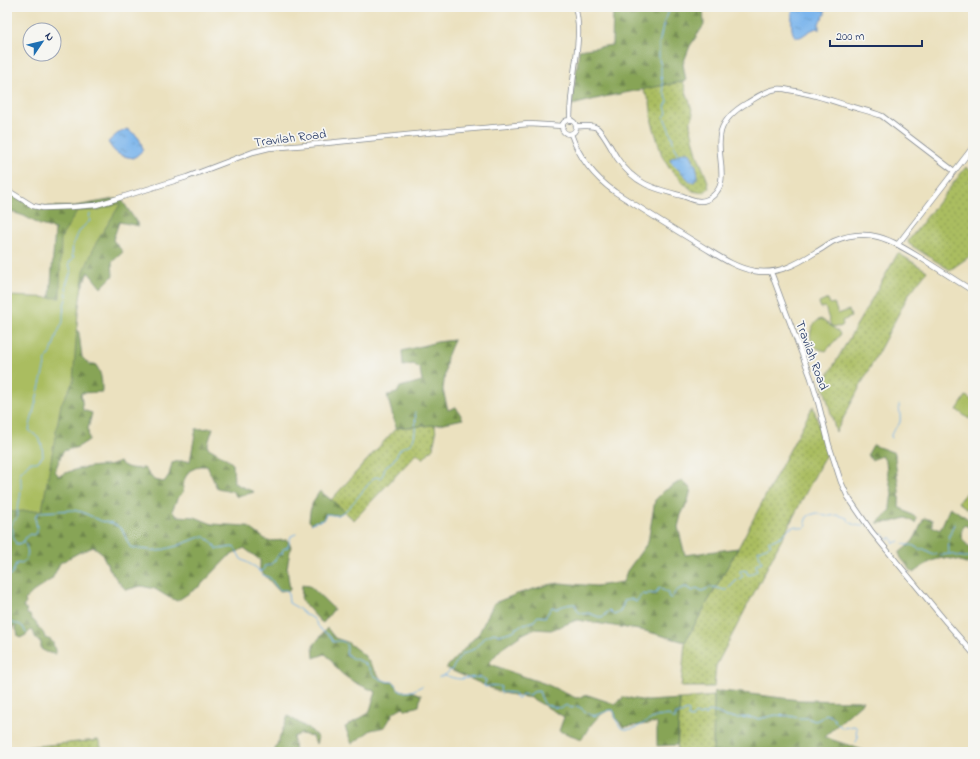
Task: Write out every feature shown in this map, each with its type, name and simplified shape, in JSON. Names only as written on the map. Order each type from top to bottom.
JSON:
[{"type":"main road","points":[[570,121],[570,106],[579,23],[575,7]]},
{"type":"main road","points":[[576,126],[592,126],[598,129],[623,166],[637,180],[650,187],[701,201],[711,198],[717,193],[721,182],[719,155],[720,134],[726,121],[734,112],[764,93],[783,89],[831,100],[882,116],[954,172]]},
{"type":"main road","points":[[570,121],[566,122],[563,129],[565,132],[571,134]]},
{"type":"main road","points":[[570,121],[574,122],[576,126]]},
{"type":"main road","name":"Travilah Road","points":[[7,190],[33,206],[43,208],[96,205],[187,177],[253,152],[269,148],[307,146],[426,133],[529,124],[563,126]]},
{"type":"main road","points":[[571,134],[575,130],[576,126]]},
{"type":"main road","points":[[571,134],[575,145],[591,171],[605,185],[693,241],[734,265],[754,271],[771,272],[781,270],[794,265],[833,242],[848,237],[868,235],[881,237],[898,244],[973,291]]},
{"type":"main road","points":[[898,244],[973,147]]},
{"type":"main road","name":"Travilah Road","points":[[771,272],[811,378],[829,445],[841,482],[848,497],[872,532],[973,653]]},
{"type":"green space","points":[[613,7],[703,7],[704,25],[690,46],[683,64],[686,81],[604,97],[572,105],[579,50],[612,45]]},
{"type":"green space","points":[[683,81],[693,113],[690,125],[697,154],[709,188],[703,193],[693,191],[669,168],[662,156],[652,122],[650,102],[642,89]]},
{"type":"green space","points":[[966,167],[973,172],[973,254],[950,270],[909,244],[908,241]]},
{"type":"green space","points":[[7,190],[33,206],[71,207],[114,199],[122,200],[139,226],[119,222],[113,240],[123,252],[112,262],[113,276],[101,288],[88,272],[76,301],[73,318],[79,333],[82,357],[89,364],[95,364],[99,370],[102,392],[81,393],[83,410],[92,413],[88,429],[89,440],[78,447],[63,451],[55,471],[59,476],[79,469],[95,466],[110,466],[119,462],[131,468],[144,468],[154,480],[164,482],[169,475],[172,463],[179,461],[190,461],[196,429],[213,428],[207,447],[233,464],[234,483],[254,492],[237,497],[232,491],[217,488],[207,466],[200,466],[189,471],[184,480],[183,492],[177,499],[172,511],[177,516],[195,517],[212,524],[247,526],[268,541],[287,540],[291,546],[287,568],[290,590],[279,591],[260,570],[260,560],[244,548],[228,557],[200,586],[177,601],[155,589],[141,586],[126,590],[109,568],[101,552],[94,547],[80,552],[60,563],[52,579],[33,592],[25,600],[26,603],[23,607],[26,609],[27,614],[30,615],[31,619],[36,622],[45,638],[51,640],[56,654],[48,653],[41,649],[41,642],[36,639],[33,631],[31,630],[20,638],[15,629],[16,626],[11,629],[7,629],[7,299],[45,302],[50,297],[55,229],[40,225],[7,209]]},
{"type":"green space","points":[[121,203],[96,243],[84,271],[78,313],[73,382],[61,404],[42,510],[7,512],[7,296],[60,298],[61,238],[77,211],[98,210]]},
{"type":"green space","points":[[898,253],[927,271],[909,294],[836,432],[823,384]]},
{"type":"green space","points":[[828,299],[830,304],[834,303],[838,314],[849,310],[851,317],[842,321],[842,326],[831,326],[825,307],[821,308],[819,303]]},
{"type":"green space","points":[[821,319],[839,332],[840,335],[826,351],[817,348],[811,341],[812,328],[817,321]]},
{"type":"green space","points":[[454,340],[447,357],[443,390],[448,410],[456,407],[463,419],[435,425],[396,428],[387,395],[397,393],[400,387],[422,381],[420,370],[414,364],[403,366],[402,351],[437,342]]},
{"type":"green space","points":[[966,396],[973,401],[973,413],[969,419],[957,410]]},
{"type":"green space","points":[[813,406],[827,452],[716,666],[714,687],[681,687],[685,642],[738,548]]},
{"type":"green space","points":[[435,425],[436,434],[433,448],[423,459],[417,453],[354,520],[331,500],[396,428]]},
{"type":"green space","points":[[873,445],[895,453],[899,506],[917,518],[915,523],[906,518],[892,522],[877,523],[890,511],[892,493],[886,462],[882,456],[871,460],[868,454]]},
{"type":"green space","points":[[682,480],[691,489],[678,527],[685,555],[738,548],[685,642],[645,631],[577,620],[551,630],[533,629],[521,635],[501,649],[489,663],[546,684],[576,698],[588,695],[615,704],[624,697],[647,701],[680,699],[677,745],[657,746],[657,723],[623,727],[615,717],[613,710],[599,716],[582,739],[559,731],[564,717],[531,698],[502,693],[446,668],[479,633],[494,603],[547,585],[560,583],[596,586],[623,582],[627,571],[648,542],[655,500],[664,491]]},
{"type":"green space","points":[[973,484],[973,513],[958,502]]},
{"type":"green space","points":[[320,491],[345,511],[338,515],[326,514],[323,520],[312,524],[309,521],[311,508]]},
{"type":"green space","points":[[950,507],[973,522],[973,526],[971,528],[964,525],[961,534],[968,546],[973,547],[973,566],[947,558],[941,558],[929,563],[913,573],[901,558],[899,553],[912,542],[924,518],[932,520],[932,526],[940,530]]},
{"type":"green space","points":[[302,585],[310,586],[334,609],[323,623],[301,600]]},
{"type":"green space","points":[[327,628],[335,638],[347,642],[364,655],[380,678],[387,682],[395,683],[397,688],[401,690],[407,692],[411,691],[421,695],[419,706],[406,710],[403,707],[394,712],[385,727],[371,730],[352,744],[345,727],[369,713],[376,692],[346,677],[337,669],[325,654],[314,658],[313,646]]},
{"type":"green space","points":[[720,691],[799,700],[864,701],[824,737],[866,751],[713,752],[714,692]]},
{"type":"green space","points":[[714,696],[713,752],[677,752],[680,699]]},
{"type":"green space","points":[[288,716],[312,731],[318,738],[316,744],[312,736],[301,734],[293,737],[295,752],[274,752]]},
{"type":"green space","points":[[98,740],[104,752],[7,752],[7,749]]},
{"type":"water","points":[[793,7],[826,7],[825,14],[819,23],[819,30],[817,28],[801,37],[796,37],[792,31]]},
{"type":"water","points":[[127,129],[138,137],[143,150],[134,158],[119,154],[113,150],[108,142],[117,134]]},
{"type":"water","points":[[684,152],[690,153],[696,166],[698,176],[694,182],[690,181],[670,161],[670,159]]},
{"type":"waterway","points":[[670,7],[663,26],[659,44],[659,59],[664,92],[668,101],[665,107],[667,113],[664,117],[674,146],[679,154]]},
{"type":"waterway","points":[[24,541],[16,544],[13,536],[13,529],[10,526],[18,515],[17,508],[21,491],[20,473],[30,462],[37,462],[43,456],[40,440],[29,430],[46,360],[52,350],[63,322],[64,305],[67,296],[66,285],[71,271],[69,263],[74,257],[72,256],[73,244],[80,231],[90,221],[90,214]]},
{"type":"waterway","points":[[892,438],[891,436],[900,422],[899,405]]},
{"type":"waterway","points":[[312,524],[323,520],[326,514],[338,515],[342,513],[352,504],[375,477],[381,478],[385,467],[393,461],[401,448],[412,442],[416,419],[415,412]]},
{"type":"waterway","points":[[7,576],[12,574],[16,564],[20,564],[26,559],[28,554],[24,541],[30,534],[32,535],[37,533],[35,518],[37,514],[41,512],[73,510],[82,512],[101,521],[112,523],[122,529],[131,548],[159,551],[200,537],[205,537],[212,542],[217,549],[235,548],[241,559],[257,568],[261,574],[270,578],[278,589],[286,590],[288,592],[289,603],[313,618],[321,630],[329,635],[333,642],[342,641],[346,643],[346,653],[348,656],[367,665],[375,676],[394,683],[398,688],[405,692],[422,686]]},
{"type":"waterway","points":[[439,677],[445,675],[452,669],[463,654],[474,649],[485,637],[494,633],[499,635],[513,631],[521,625],[534,621],[538,616],[545,617],[552,607],[557,609],[565,605],[575,604],[580,613],[588,613],[602,618],[609,610],[614,615],[620,612],[625,600],[631,599],[636,602],[642,594],[655,594],[659,588],[668,593],[670,598],[672,598],[674,593],[678,590],[686,587],[693,591],[697,588],[702,591],[714,587],[727,590],[743,576],[740,572],[741,570],[747,571],[747,574],[750,575],[757,570],[756,565],[757,563],[761,563],[762,560],[758,551],[770,545],[769,540],[771,541],[780,537],[795,526],[804,528],[807,526],[805,522],[807,517],[810,515],[817,513],[825,516],[838,515],[847,518],[854,525],[864,526]]},
{"type":"waterway","points":[[949,554],[949,537],[955,522]]},
{"type":"waterway","points":[[873,529],[879,534],[884,535],[888,540],[891,537],[894,543],[899,541]]},
{"type":"waterway","points":[[259,571],[264,570],[264,566],[271,564],[279,554],[282,554],[283,549],[288,547],[291,536],[296,534]]},
{"type":"waterway","points":[[903,544],[912,545],[933,554],[949,554],[973,559]]},
{"type":"waterway","points":[[7,612],[10,621],[15,624],[19,624],[23,627],[26,633]]},
{"type":"waterway","points":[[445,675],[459,679],[474,677],[483,678],[486,680],[484,686],[501,687],[501,693],[515,693],[516,697],[519,699],[522,694],[530,695],[533,692],[539,691],[545,705],[558,708],[567,705],[571,708],[577,706],[591,715],[597,715],[613,710],[616,720],[621,728],[626,729],[635,728],[658,717],[669,715],[672,719],[675,719],[676,714],[682,714],[686,710],[689,711],[688,717],[692,718],[695,714],[700,716],[703,713],[705,716],[709,711],[726,717],[747,717],[759,719],[776,715],[807,718],[815,721],[826,714],[833,717],[836,723],[843,728],[854,726],[857,728],[856,733],[858,737],[856,742]]}]
